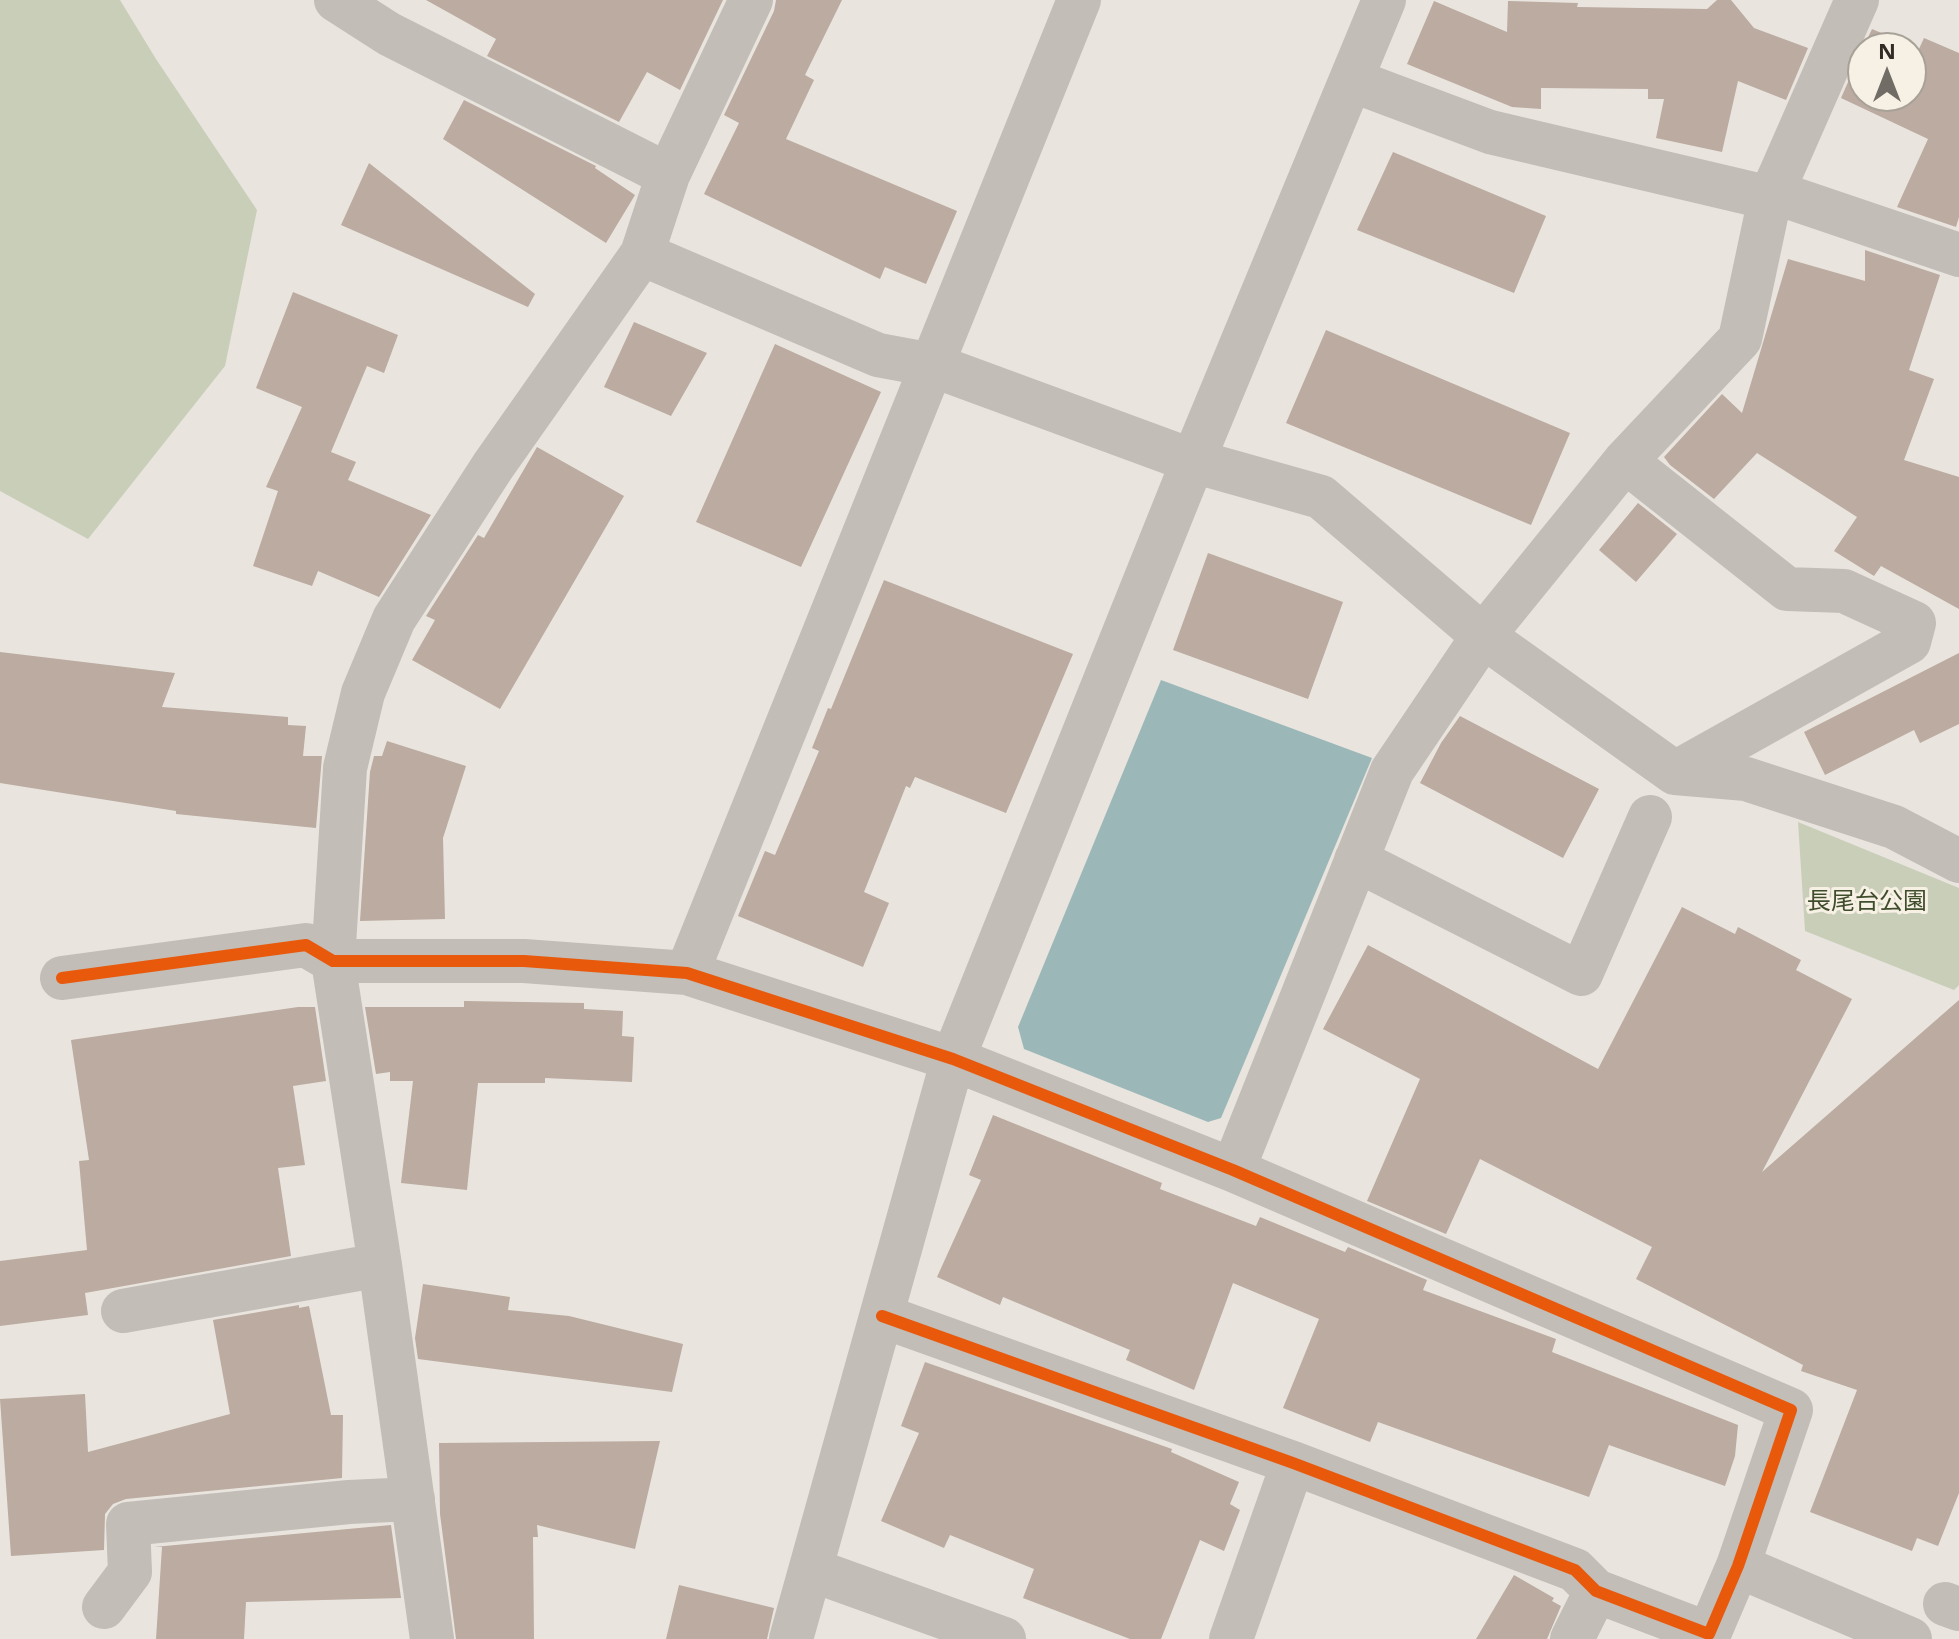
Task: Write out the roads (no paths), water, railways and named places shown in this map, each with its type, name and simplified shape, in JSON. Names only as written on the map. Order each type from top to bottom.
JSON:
[{"type":"street","points":[[336,0],[389,34],[668,175]]},
{"type":"street","points":[[687,973],[1079,0]]},
{"type":"street","points":[[791,1639],[953,1059],[1193,461],[1384,0]]},
{"type":"street","points":[[1233,1170],[1392,771],[1483,636],[1625,461],[1740,339],[1770,198],[1857,0]]},
{"type":"street","points":[[432,1639],[380,1265],[333,961],[345,768],[363,693],[394,619],[493,466],[642,254],[668,175],[744,3]]},
{"type":"street","points":[[1351,80],[1490,132],[1770,198],[1791,198],[1959,255]]},
{"type":"street","points":[[642,254],[878,355],[932,365],[1193,461],[1321,497],[1483,636],[1675,773],[1746,779],[1894,827],[1959,861]]},
{"type":"street","points":[[1625,461],[1787,589],[1844,591],[1914,623],[1909,642],[1675,773]]},
{"type":"street","points":[[1356,860],[1581,974],[1650,817]]},
{"type":"street","points":[[62,978],[306,945],[333,961],[524,961],[687,973],[953,1059],[1233,1170],[1791,1410],[1738,1566],[1709,1634],[1596,1591],[1575,1570],[1293,1463],[882,1316]]},
{"type":"street","points":[[123,1311],[380,1265]]},
{"type":"street","points":[[1231,1639],[1293,1463]]},
{"type":"street","points":[[104,1607],[130,1572],[124,1511],[413,1499]]},
{"type":"street","points":[[1738,1566],[1910,1639]]},
{"type":"street","points":[[812,1570],[1004,1639]]},
{"type":"street","points":[[1572,1639],[1596,1591]]},
{"type":"water","points":[[1161,680],[1372,758],[1221,1118],[1208,1122],[1024,1049],[1018,1027]]},
{"type":"park label","name":"長尾台公園","points":[[1867,902]]}]
